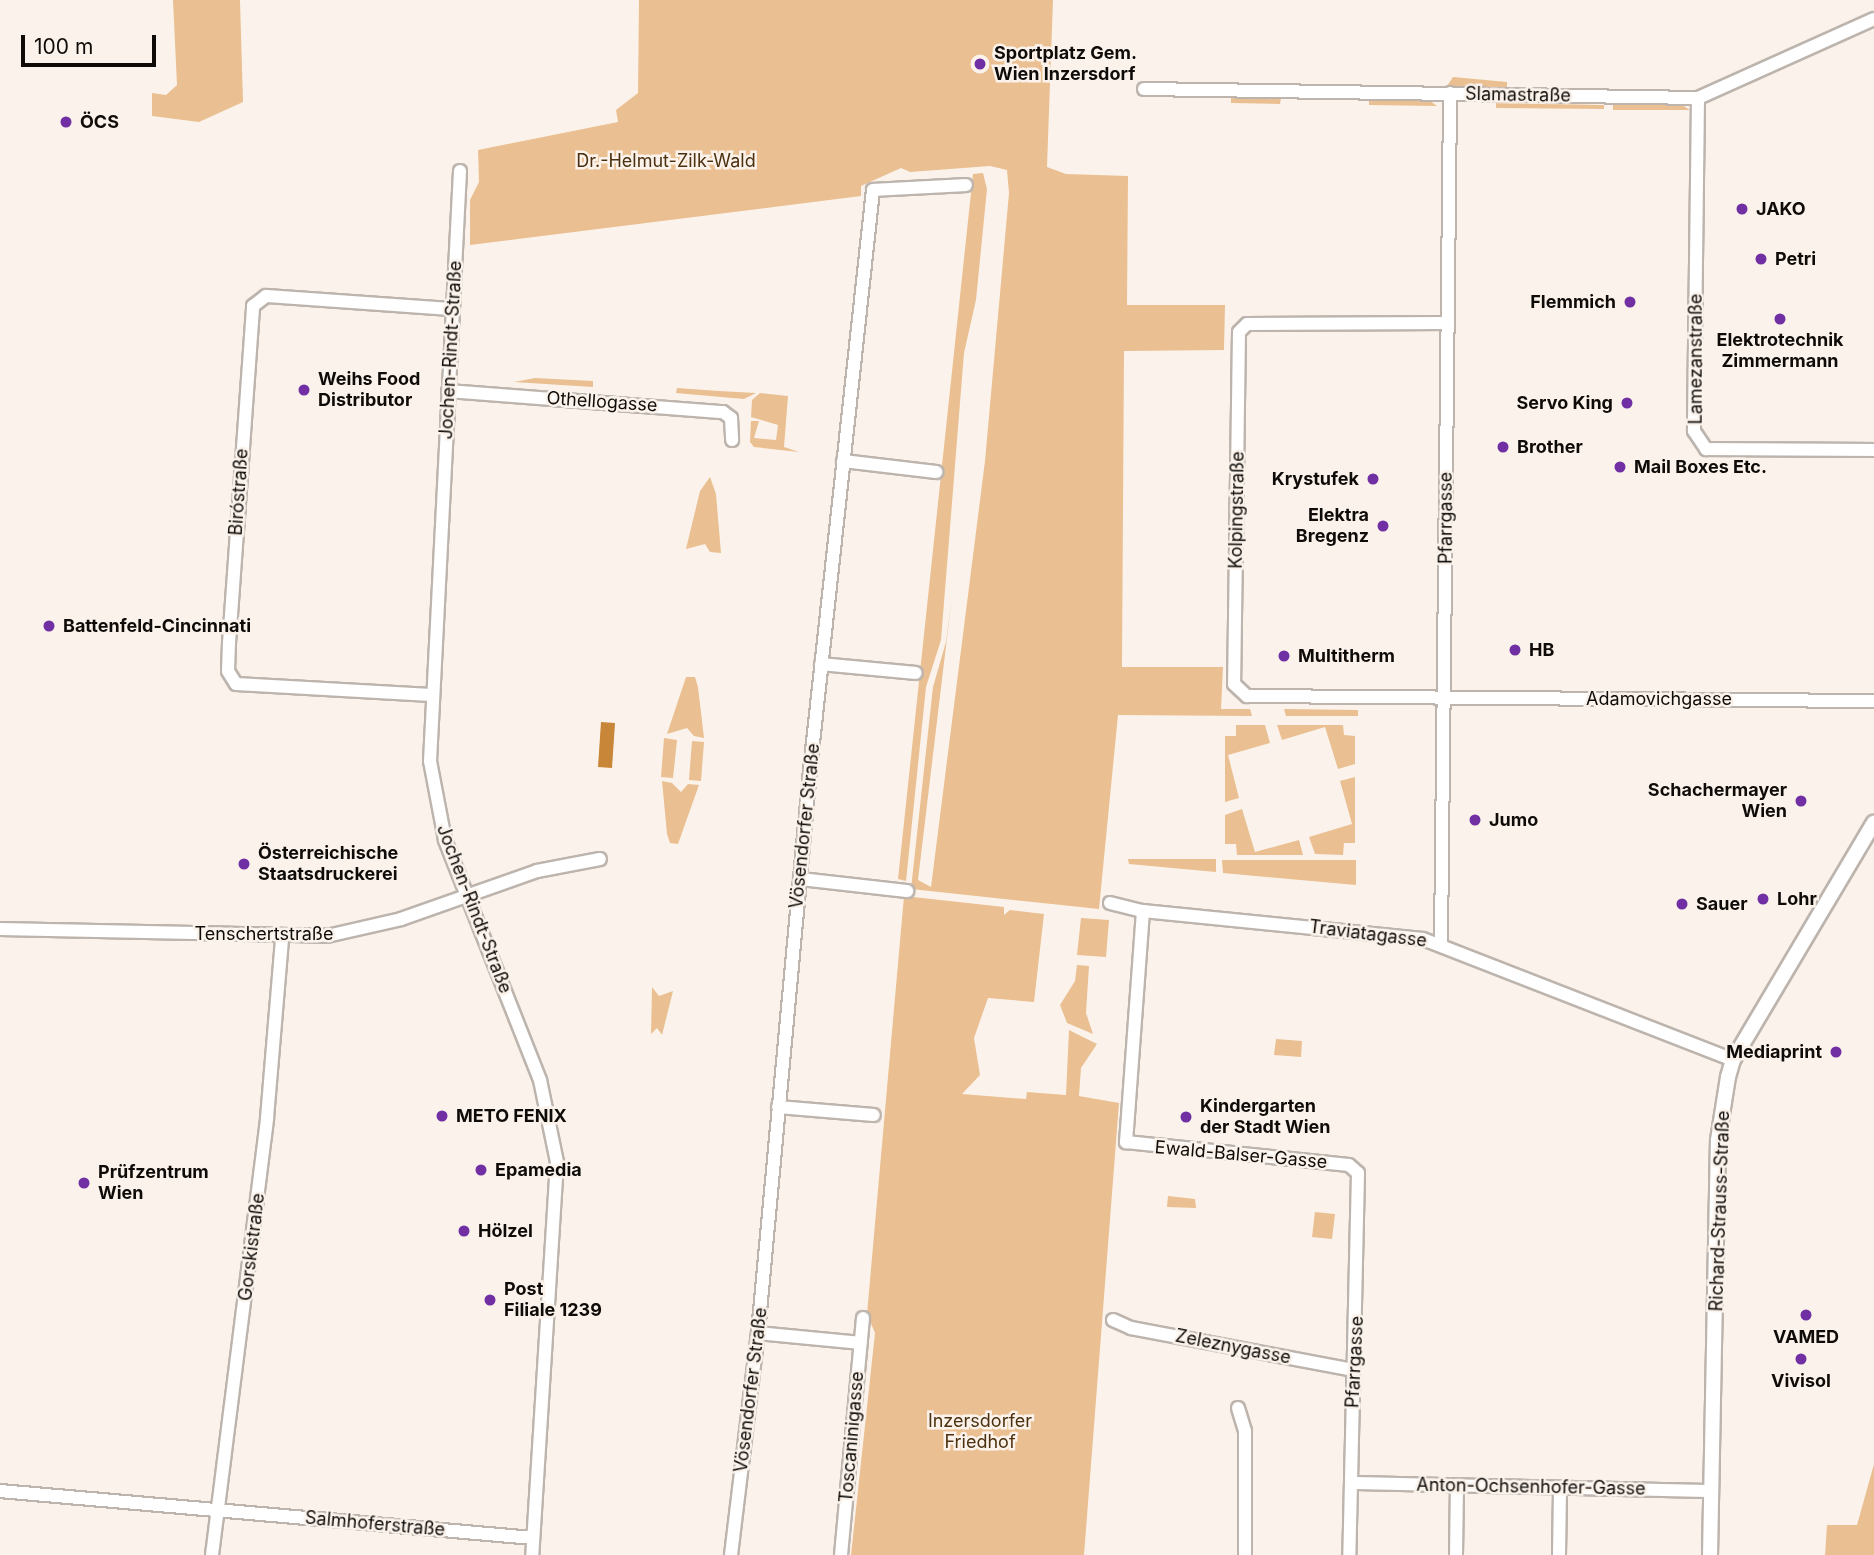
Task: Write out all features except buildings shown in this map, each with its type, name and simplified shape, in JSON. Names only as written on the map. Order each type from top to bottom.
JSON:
[{"type":"main road","name":"Richard-Strauss-Straße","points":[[1710,1555],[1719,1124],[1733,1060],[1874,823]]},
{"type":"street","name":"Slamastraße","points":[[1144,89],[1698,98],[1874,19]]},
{"type":"street","name":"Pfarrgasse","points":[[1441,944],[1450,93]]},
{"type":"street","name":"Lamezanstraße","points":[[1698,98],[1694,431],[1706,449],[1874,450]]},
{"type":"street","name":"Jochen-Rindt-Straße","points":[[460,171],[430,695],[435,800],[466,895],[540,1080],[556,1162],[532,1555]]},
{"type":"street","name":"Vösendorfer Straße","points":[[731,1555],[758,1333],[821,664],[873,190],[966,185]]},
{"type":"street","name":"Biróstraße","points":[[430,695],[236,684],[228,671],[229,643],[253,306],[266,296],[452,309]]},
{"type":"street","name":"Kolpingstraße","points":[[1445,697],[1247,696],[1234,684],[1239,332],[1247,324],[1446,323]]},
{"type":"street","name":"Othellogasse","points":[[448,391],[723,412],[731,418],[732,440]]},
{"type":"street","points":[[843,461],[936,472]]},
{"type":"street","points":[[821,664],[916,673]]},
{"type":"street","name":"Adamovichgasse","points":[[1445,697],[1874,701]]},
{"type":"street","name":"Tenschertstraße","points":[[0,929],[282,937],[368,929],[537,871],[600,859]]},
{"type":"street","points":[[800,879],[907,891]]},
{"type":"street","name":"Traviatagasse","points":[[1110,903],[1143,911],[1441,944],[1733,1060]]},
{"type":"street","name":"Ewald-Balser-Gasse","points":[[1143,911],[1126,1142],[1356,1169]]},
{"type":"street","name":"Gorskistraße","points":[[212,1555],[267,1118],[282,937]]},
{"type":"street","points":[[778,1107],[874,1115]]},
{"type":"street","name":"Pfarrgasse","points":[[1349,1555],[1359,1256],[1356,1169]]},
{"type":"street","name":"Toscaninigasse","points":[[841,1555],[863,1318]]},
{"type":"street","name":"Zeleznygasse","points":[[1113,1320],[1131,1328],[1354,1370]]},
{"type":"street","points":[[758,1333],[861,1343]]},
{"type":"street","points":[[1238,1408],[1245,1431],[1245,1555]]},
{"type":"street","name":"Anton-Ochsenhofer-Gasse","points":[[1351,1483],[1712,1491]]},
{"type":"street","points":[[1456,1555],[1457,1486]]},
{"type":"street","points":[[1559,1555],[1560,1488]]},
{"type":"street","name":"Salmhoferstraße","points":[[0,1490],[533,1538]]},
{"type":"green space","points":[[173,0],[240,0],[243,102],[199,122],[152,116],[152,93],[166,95],[177,85]]},
{"type":"green space","name":"Dr.-Helmut-Zilk-Wald","points":[[639,0],[1053,0],[1047,167],[1066,174],[1128,176],[1127,305],[1225,305],[1224,350],[1124,351],[1122,667],[1223,667],[1221,709],[1250,709],[1252,716],[1118,715],[1099,909],[911,889],[933,687],[946,642],[952,596],[918,880],[931,887],[985,461],[1009,193],[1007,170],[990,166],[910,172],[901,168],[861,186],[861,196],[470,245],[470,200],[479,182],[478,150],[618,122],[616,110],[638,93]]},
{"type":"green space","points":[[1453,77],[1507,82],[1507,87],[1464,90],[1447,86]]},
{"type":"green space","points":[[1231,97],[1281,98],[1280,104],[1231,103]]},
{"type":"green space","points":[[1369,99],[1430,101],[1437,106],[1369,105]]},
{"type":"green space","points":[[1496,103],[1604,105],[1604,109],[1496,108]]},
{"type":"green space","points":[[1613,105],[1682,105],[1690,110],[1613,110]]},
{"type":"green space","points":[[983,173],[987,189],[976,300],[964,353],[941,640],[926,687],[906,881],[898,879],[973,174]]},
{"type":"green space","points":[[535,378],[593,381],[593,387],[514,382]]},
{"type":"green space","points":[[677,388],[756,393],[744,399],[676,393]]},
{"type":"green space","points":[[760,393],[788,396],[784,447],[799,452],[754,447],[750,442],[751,421],[759,421],[754,438],[776,440],[778,425],[751,417],[752,400]]},
{"type":"green space","points":[[710,477],[716,494],[721,553],[710,552],[705,544],[686,549],[700,491]]},
{"type":"green space","points":[[686,677],[695,677],[698,687],[704,738],[694,736],[687,728],[667,734]]},
{"type":"green space","points":[[1284,709],[1358,710],[1358,716],[1286,716]]},
{"type":"green space","points":[[1236,725],[1265,725],[1270,743],[1228,755],[1239,798],[1225,802],[1225,736],[1236,736]]},
{"type":"green space","points":[[1277,725],[1343,725],[1344,735],[1355,736],[1355,764],[1338,769],[1325,727],[1282,740]]},
{"type":"green space","points":[[664,738],[677,740],[673,778],[661,777]]},
{"type":"green space","points":[[692,741],[704,742],[701,781],[689,780]]},
{"type":"green space","points":[[1355,777],[1355,843],[1344,843],[1343,855],[1315,854],[1309,837],[1352,824],[1340,781]]},
{"type":"green space","points":[[662,781],[672,783],[681,792],[688,784],[699,785],[678,844],[670,843],[667,834]]},
{"type":"green space","points":[[1242,809],[1255,852],[1299,840],[1303,855],[1237,855],[1236,844],[1225,844],[1225,815]]},
{"type":"green space","points":[[1128,859],[1216,859],[1216,872],[1129,864]]},
{"type":"green space","points":[[1222,860],[1356,860],[1356,885],[1223,873]]},
{"type":"green space","name":"Inzersdorfer Friedhof","points":[[904,896],[1004,907],[1004,915],[1010,910],[1044,914],[1034,1002],[988,998],[974,1038],[980,1075],[962,1094],[1026,1099],[1027,1092],[1066,1095],[1069,1030],[1097,1044],[1081,1068],[1079,1096],[1119,1103],[1084,1555],[851,1555],[875,1333],[867,1314]]},
{"type":"green space","points":[[1081,918],[1109,920],[1106,957],[1077,955]]},
{"type":"green space","points":[[1077,965],[1089,966],[1086,1013],[1093,1034],[1067,1023],[1060,1005],[1075,981]]},
{"type":"green space","points":[[652,987],[659,996],[673,991],[662,1035],[657,1028],[651,1034]]},
{"type":"green space","points":[[1276,1039],[1302,1041],[1301,1057],[1274,1055]]},
{"type":"green space","points":[[1168,1196],[1195,1199],[1196,1208],[1167,1207]]},
{"type":"green space","points":[[1315,1212],[1335,1214],[1332,1239],[1312,1237]]},
{"type":"green space","points":[[1874,1464],[1874,1555],[1825,1555],[1827,1525],[1857,1525]]},
{"type":"shaded area","points":[[601,722],[615,723],[612,768],[598,767]]},
{"type":"place","name":"Sportplatz Gem. Wien Inzersdorf","points":[[980,64]]},
{"type":"place","name":"ÖCS","points":[[66,122]]},
{"type":"place","name":"JAKO","points":[[1742,209]]},
{"type":"place","name":"Petri","points":[[1761,259]]},
{"type":"place","name":"Flemmich","points":[[1630,302]]},
{"type":"place","name":"Elektrotechnik Zimmermann","points":[[1780,319]]},
{"type":"place","name":"Weihs Food Distributor","points":[[304,390]]},
{"type":"place","name":"Servo King","points":[[1627,403]]},
{"type":"place","name":"Brother","points":[[1503,447]]},
{"type":"place","name":"Mail Boxes Etc.","points":[[1620,467]]},
{"type":"place","name":"Krystufek","points":[[1373,479]]},
{"type":"place","name":"Elektra Bregenz","points":[[1383,526]]},
{"type":"place","name":"Battenfeld-Cincinnati","points":[[49,626]]},
{"type":"place","name":"HB","points":[[1515,650]]},
{"type":"place","name":"Multitherm","points":[[1284,656]]},
{"type":"place","name":"Schachermayer Wien","points":[[1801,801]]},
{"type":"place","name":"Jumo","points":[[1475,820]]},
{"type":"place","name":"Österreichische Staatsdruckerei","points":[[244,864]]},
{"type":"place","name":"Lohr","points":[[1763,899]]},
{"type":"place","name":"Sauer","points":[[1682,904]]},
{"type":"place","name":"Mediaprint","points":[[1836,1052]]},
{"type":"place","name":"METO FENIX","points":[[442,1116]]},
{"type":"place","name":"Kindergarten der Stadt Wien","points":[[1186,1117]]},
{"type":"place","name":"Epamedia","points":[[481,1170]]},
{"type":"place","name":"Prüfzentrum Wien","points":[[84,1183]]},
{"type":"place","name":"Hölzel","points":[[464,1231]]},
{"type":"place","name":"Post Filiale 1239","points":[[490,1300]]},
{"type":"place","name":"VAMED","points":[[1806,1315]]},
{"type":"place","name":"Vivisol","points":[[1801,1359]]}]
